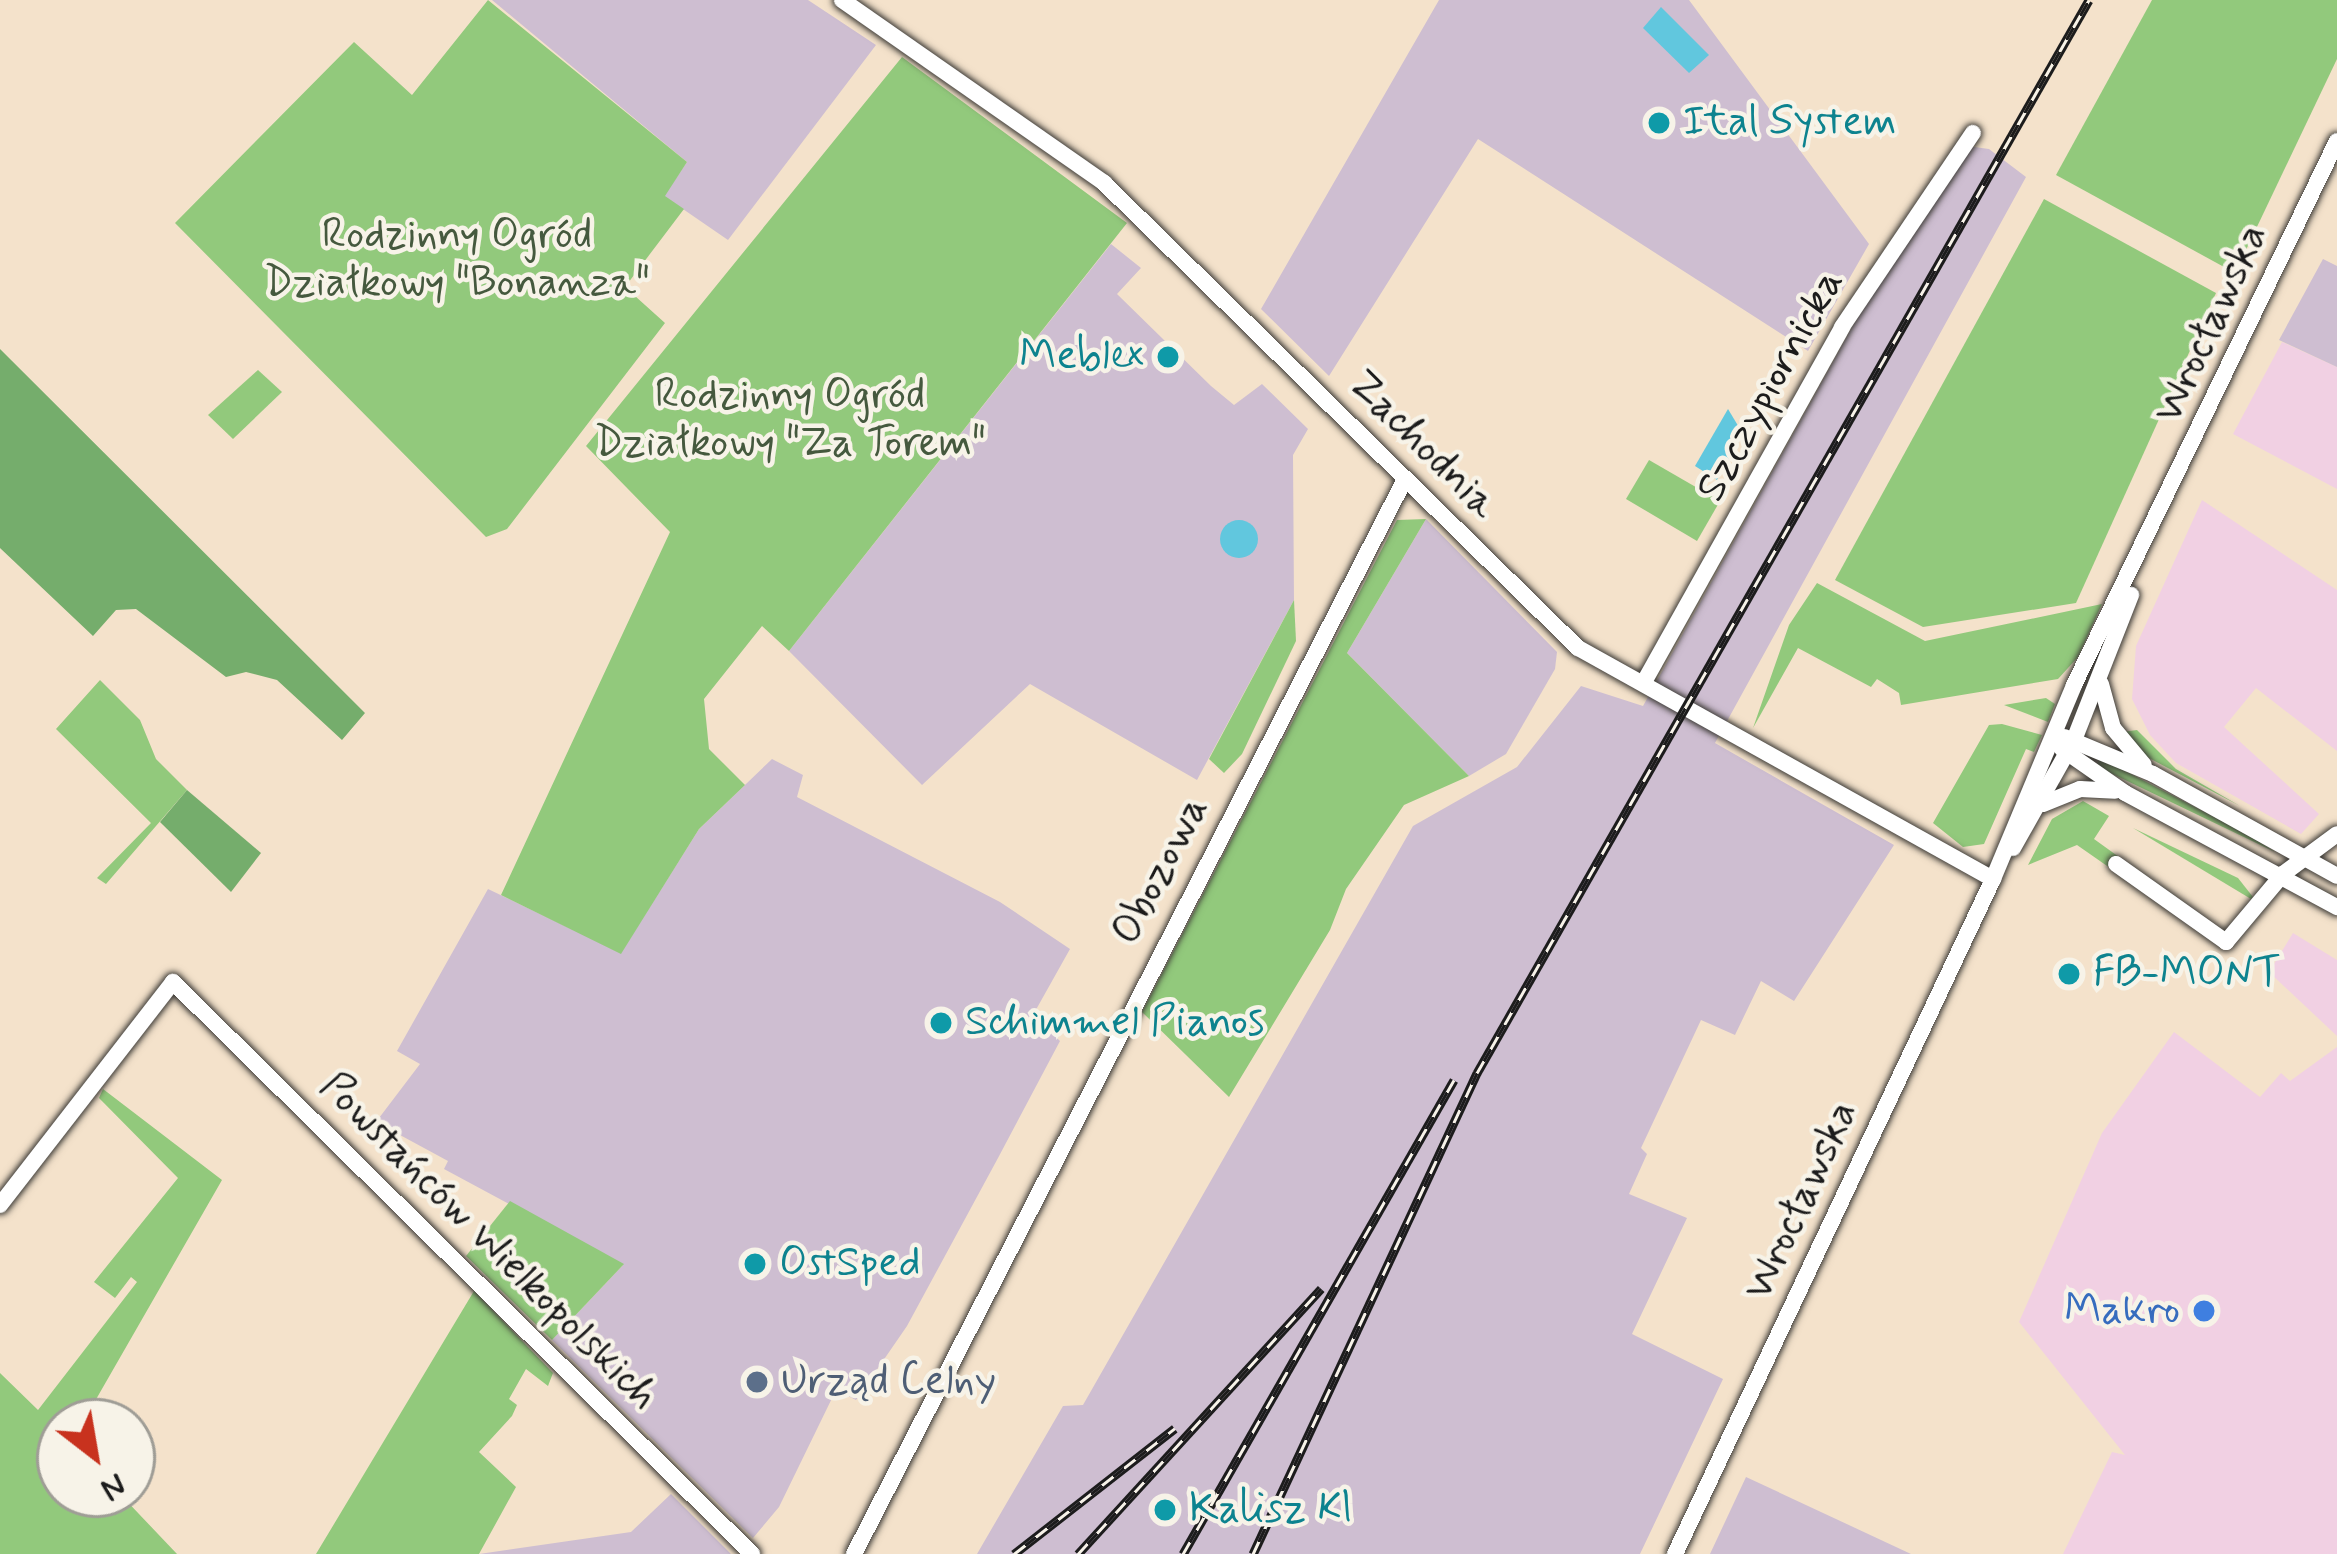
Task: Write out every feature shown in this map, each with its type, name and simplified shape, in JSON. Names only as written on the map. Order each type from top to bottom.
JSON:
[{"type":"street","name":"Zachodnia","points":[[842,0],[1104,183],[1565,638],[1994,879]]},
{"type":"street","name":"Szczypiornicka","points":[[1644,682],[1842,327],[1973,133]]},
{"type":"street","name":"Wrocławska","points":[[1676,1554],[1994,879],[2052,733],[2151,536],[2337,141]]},
{"type":"street","name":"Obozowa","points":[[854,1554],[1405,479]]},
{"type":"street","name":"Wrocławska","points":[[1994,879],[2042,804],[2101,681],[2151,536]]},
{"type":"street","points":[[2101,681],[2113,728],[2153,774]]},
{"type":"street","points":[[2052,733],[2125,793],[2283,874],[2337,908]]},
{"type":"street","points":[[2070,748],[2153,774],[2333,867]]},
{"type":"street","points":[[2042,804],[2080,788],[2125,793]]},
{"type":"street","points":[[2116,864],[2226,941],[2283,874],[2337,834]]},
{"type":"street","points":[[2283,874],[2333,867]]},
{"type":"street","name":"Powstańców Wielkopolskich","points":[[0,1204],[173,982],[752,1554]]},
{"type":"shaded area","points":[[492,0],[808,0],[876,45],[728,240],[664,196],[687,162]]},
{"type":"shaded area","points":[[1439,0],[1689,0],[1869,244],[1808,351],[1478,139],[1329,376],[1261,309]]},
{"type":"shaded area","points":[[1967,146],[1989,149],[2026,177],[1715,743],[1894,845],[1794,1001],[1761,981],[1735,1035],[1701,1020],[1641,1148],[1647,1154],[1629,1194],[1687,1218],[1632,1334],[1723,1379],[1640,1554],[977,1554],[1063,1406],[1083,1405],[1413,826],[1517,767],[1581,686],[1643,706],[1855,322]]},
{"type":"shaded area","points":[[1111,244],[1141,268],[1117,294],[1211,386],[1234,405],[1262,384],[1308,429],[1293,455],[1294,600],[1197,780],[1030,684],[922,785],[789,651]]},
{"type":"shaded area","points":[[2323,259],[2337,266],[2337,367],[2279,340]]},
{"type":"shaded area","points":[[2282,342],[2337,367],[2337,489],[2233,434]]},
{"type":"shaded area","points":[[2202,500],[2337,590],[2337,751],[2256,688],[2224,727],[2319,814],[2301,834],[2176,763],[2150,735],[2132,699],[2136,646]]},
{"type":"shaded area","points":[[1426,519],[1557,652],[1555,669],[1506,754],[1469,776],[1347,653]]},
{"type":"shaded area","points":[[772,759],[803,775],[797,797],[1000,902],[1070,949],[1033,1015],[1060,1041],[998,1158],[907,1326],[856,1400],[836,1390],[779,1507],[753,1538],[552,1340],[623,1265],[444,1169],[448,1161],[376,1122],[420,1064],[397,1051],[488,889],[621,953],[699,829]]},
{"type":"shaded area","points":[[2293,933],[2337,960],[2337,1036],[2269,972]]},
{"type":"shaded area","points":[[2174,1032],[2260,1097],[2281,1073],[2290,1081],[2337,1047],[2337,1554],[2063,1554],[2112,1452],[2125,1455],[2019,1322],[2102,1133]]},
{"type":"shaded area","points":[[1746,1477],[1911,1554],[1710,1554]]},
{"type":"shaded area","points":[[671,1494],[731,1554],[479,1554],[631,1532]]},
{"type":"green space","name":"Rodzinny Ogród Działkowy \"Bonanza\"","points":[[488,0],[687,162],[665,196],[684,209],[625,287],[665,323],[507,529],[486,537],[175,223],[354,42],[412,95]]},
{"type":"green space","points":[[2152,0],[2337,0],[2337,59],[2235,273],[2056,175]]},
{"type":"green space","name":"Rodzinny Ogród Działkowy \"Za Torem\"","points":[[902,57],[1127,223],[789,651],[762,626],[704,699],[709,749],[745,785],[699,829],[621,954],[501,895],[670,532],[586,446]]},
{"type":"green space","points":[[2044,199],[2216,293],[2076,603],[1923,627],[1835,580]]},
{"type":"green space","points":[[0,349],[365,713],[342,740],[277,680],[246,672],[226,677],[136,609],[116,610],[93,636],[0,548]]},
{"type":"green space","points":[[258,370],[282,392],[233,439],[208,415]]},
{"type":"green space","points":[[1649,460],[1720,501],[1697,541],[1626,499]]},
{"type":"green space","points":[[1426,519],[1347,653],[1469,776],[1404,805],[1346,889],[1330,930],[1229,1097],[1142,1012],[1397,520]]},
{"type":"green space","points":[[1817,583],[1925,641],[2102,604],[2078,657],[2058,679],[1901,705],[1899,693],[1877,679],[1871,687],[1798,648],[1753,728],[1789,625]]},
{"type":"green space","points":[[1294,600],[1296,641],[1242,754],[1224,773],[1209,759]]},
{"type":"green space","points":[[100,680],[140,720],[156,759],[187,790],[106,884],[97,878],[151,823],[56,729]]},
{"type":"green space","points":[[2046,698],[2055,704],[2048,722],[2004,705]]},
{"type":"green space","points":[[1989,725],[2042,735],[2034,752],[2026,749],[1984,844],[1963,847],[1933,823]]},
{"type":"green space","points":[[2137,730],[2176,769],[2240,806],[2147,757],[2122,732]]},
{"type":"green space","points":[[2100,758],[2247,834],[2275,852],[2096,766]]},
{"type":"green space","points":[[187,790],[261,853],[231,892],[160,822]]},
{"type":"green space","points":[[2083,801],[2109,816],[2094,839],[2119,857],[2110,868],[2077,845],[2028,865],[2052,819]]},
{"type":"green space","points":[[2133,828],[2238,878],[2253,897],[2251,899]]},
{"type":"green space","points":[[103,1089],[222,1180],[97,1398],[47,1398],[137,1282],[131,1277],[115,1298],[94,1282],[178,1178],[99,1098]]},
{"type":"green space","points":[[510,1201],[624,1264],[552,1340],[466,1256]]},
{"type":"green space","points":[[474,1291],[553,1373],[548,1386],[526,1369],[509,1399],[517,1405],[512,1416],[479,1452],[516,1487],[479,1554],[316,1554]]},
{"type":"green space","points":[[0,1373],[36,1408],[36,1518],[143,1518],[177,1554],[0,1554]]},
{"type":"water","points":[[1661,7],[1709,55],[1689,73],[1643,28]]},
{"type":"water","points":[[1728,409],[1743,434],[1717,480],[1695,466]]},
{"type":"water","points":[[1239,520],[1252,526],[1258,539],[1252,552],[1239,558],[1226,552],[1220,539],[1226,526]]},
{"type":"railway","points":[[1253,1554],[1477,1073],[2089,0]]},
{"type":"railway","points":[[1183,1554],[1454,1080]]},
{"type":"railway","points":[[1078,1554],[1321,1289]]},
{"type":"railway","points":[[1014,1554],[1175,1428]]},
{"type":"place","name":"Ital System","points":[[1659,123]]},
{"type":"place","name":"Meblex","points":[[1168,357]]},
{"type":"place","name":"FB-MONT","points":[[2069,974]]},
{"type":"place","name":"Schimmel Pianos","points":[[941,1023]]},
{"type":"place","name":"OstSped","points":[[755,1264]]},
{"type":"place","name":"Makro","points":[[2204,1311]]},
{"type":"place","name":"Urząd Celny","points":[[757,1382]]},
{"type":"place","name":"Kalisz Kl","points":[[1165,1510]]}]
